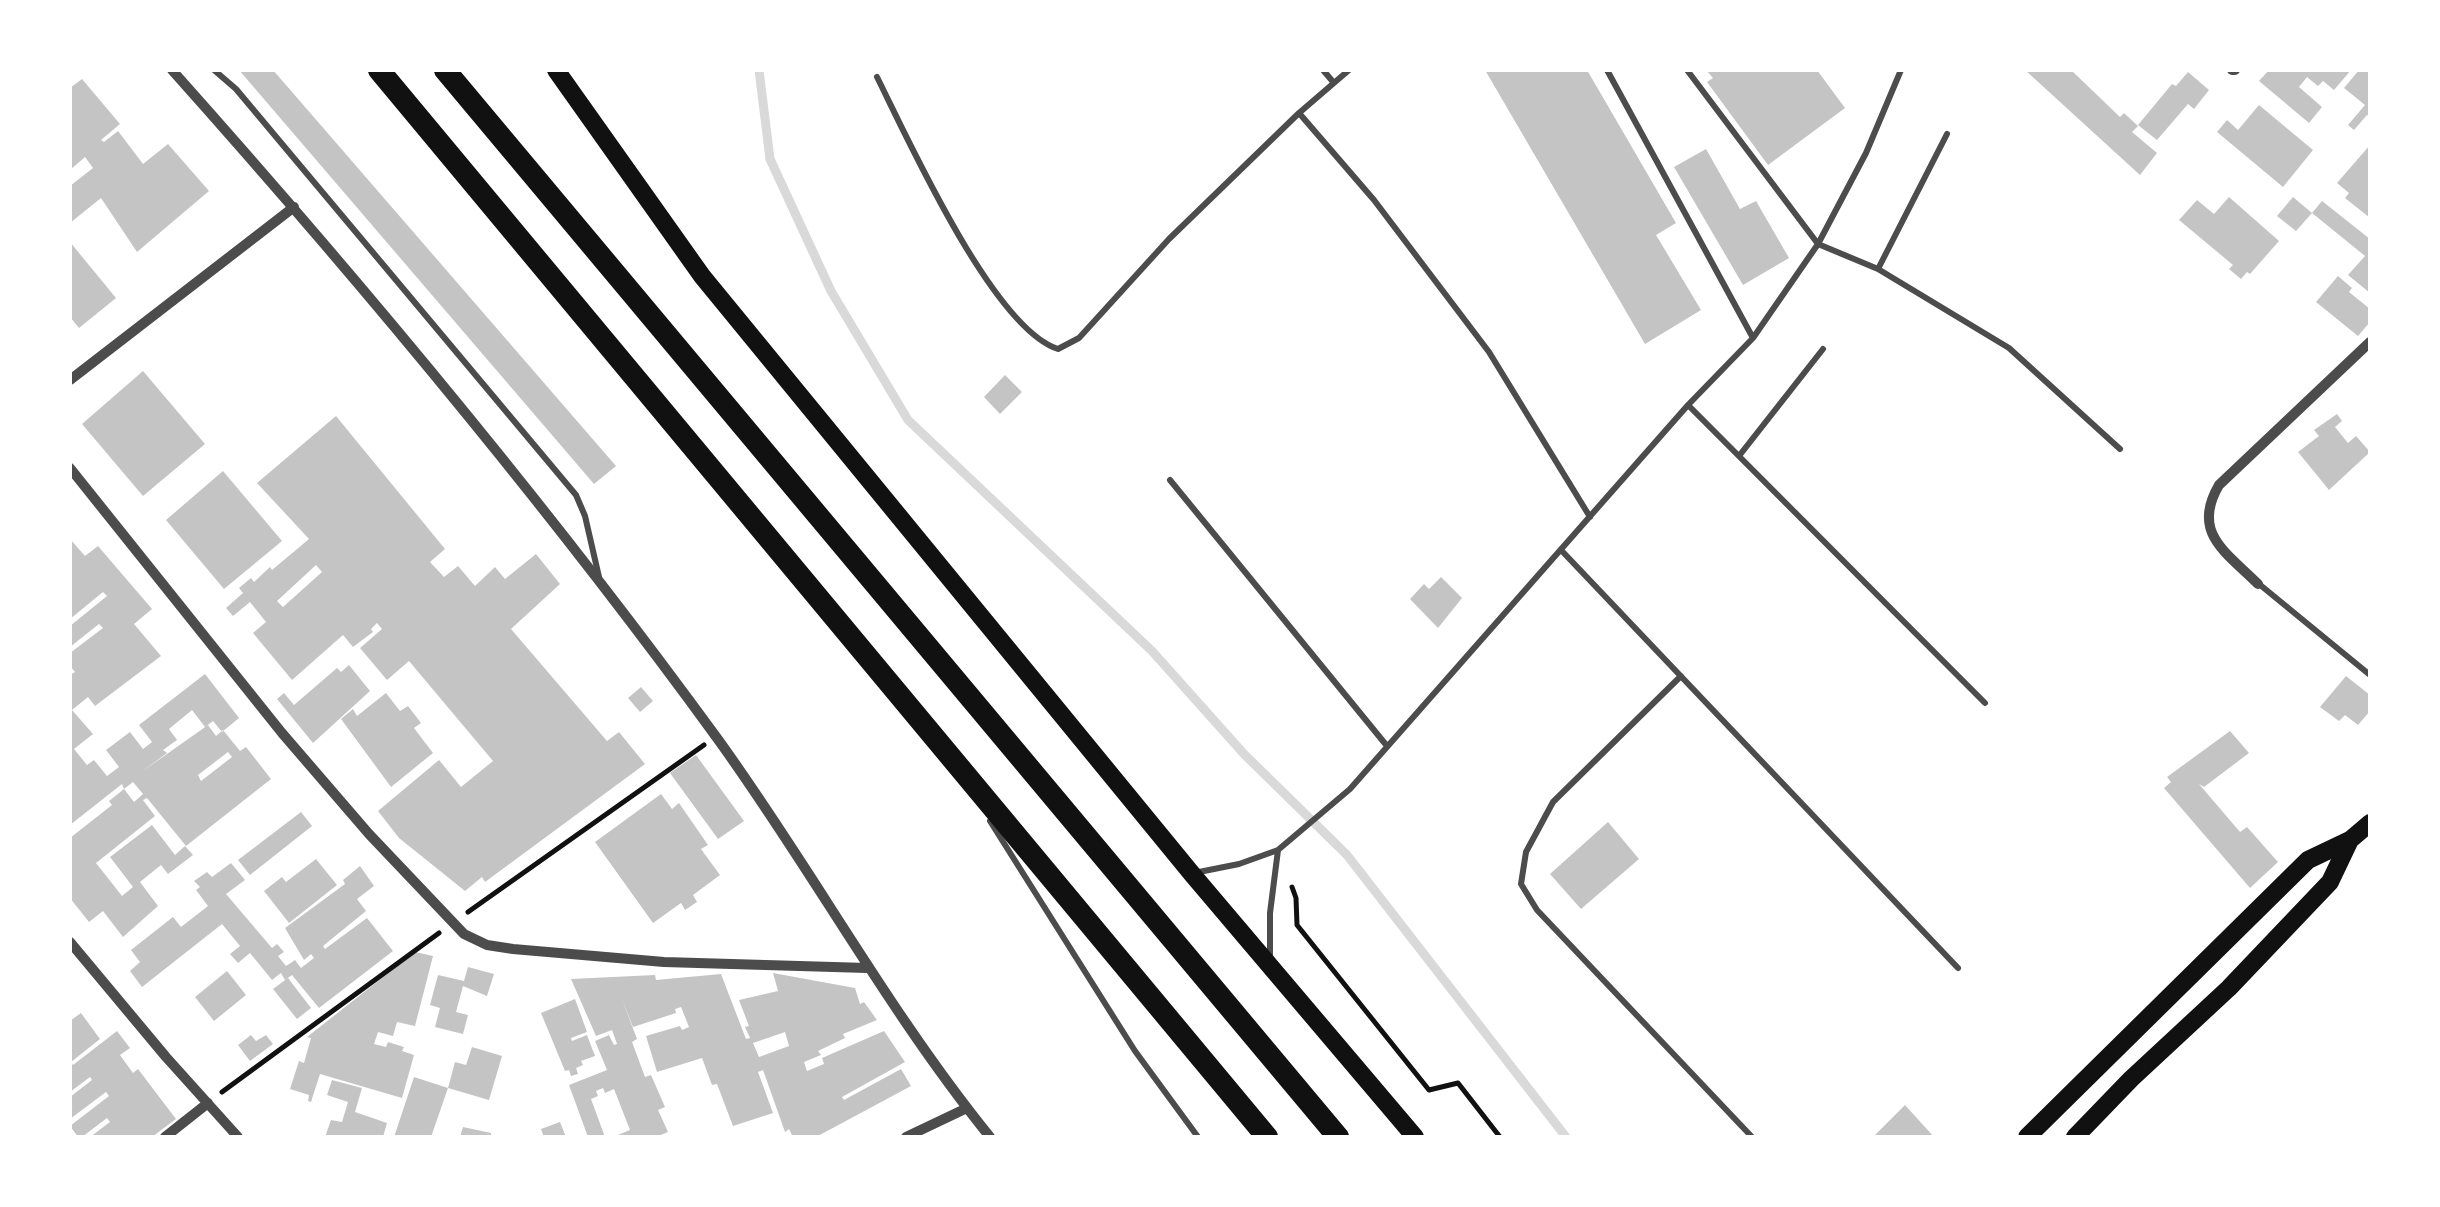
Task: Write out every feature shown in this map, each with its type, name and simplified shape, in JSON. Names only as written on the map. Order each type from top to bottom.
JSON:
[{"type":"highway","points":[[379,70],[1267,1137]]},
{"type":"highway","points":[[446,70],[1338,1137]]},
{"type":"main road","points":[[556,70],[702,276],[1192,874],[1415,1137]]},
{"type":"main road","points":[[2028,1137],[2308,860],[2350,840],[2370,823]]},
{"type":"main road","points":[[2074,1137],[2229,988],[2330,882],[2350,840]]},
{"type":"street","points":[[172,70],[294,207],[599,577],[767,807],[867,968],[990,1137]]},
{"type":"street","points":[[70,380],[294,207]]},
{"type":"street","points":[[2258,584],[2218,544],[2208,527],[2208,504],[2219,484],[2370,342]]},
{"type":"street","points":[[70,468],[282,733],[464,934],[488,944],[513,948],[664,962],[867,968]]},
{"type":"street","points":[[70,942],[238,1137]]},
{"type":"street","points":[[165,1137],[208,1103]]},
{"type":"street","points":[[906,1137],[966,1108]]},
{"type":"lane","points":[[214,70],[236,89],[566,483],[585,516],[599,577]]},
{"type":"lane","points":[[1323,70],[1334,84]]},
{"type":"lane","points":[[876,77],[982,275],[1041,343],[1058,348],[1080,338],[1168,238],[1350,70]]},
{"type":"lane","points":[[1606,70],[1752,338]]},
{"type":"lane","points":[[1687,70],[1818,244],[1878,268],[2009,348],[2120,449]]},
{"type":"lane","points":[[1192,874],[1239,864],[1278,850],[1350,789],[1688,405],[1752,338],[1818,244],[1866,153],[1901,70]]},
{"type":"lane","points":[[1299,113],[1374,200],[1489,352],[1590,517]]},
{"type":"lane","points":[[1878,268],[1947,134]]},
{"type":"lane","points":[[1739,456],[1823,349]]},
{"type":"lane","points":[[1688,405],[1985,703]]},
{"type":"lane","points":[[1170,480],[1387,746]]},
{"type":"lane","points":[[1561,550],[1958,968]]},
{"type":"lane","points":[[2258,584],[2370,676]]},
{"type":"lane","points":[[1681,676],[1553,802],[1526,852],[1521,884],[1537,910],[1752,1137]]},
{"type":"lane","points":[[955,765],[1136,1051],[1198,1137]]},
{"type":"lane","points":[[1270,964],[1270,913],[1278,850]]},
{"type":"path","points":[[208,1103],[716,737]]},
{"type":"path","points":[[1278,850],[1296,898],[1297,925],[1429,1090],[1458,1084],[1500,1137]]},
{"type":"building","points":[[239,70],[273,70],[616,466],[594,484]]},
{"type":"building","points":[[1485,70],[1587,70],[1676,223],[1656,235],[1701,310],[1645,344]]},
{"type":"building","points":[[1706,70],[1817,70],[1845,108],[1768,165],[1707,82],[1713,78]]},
{"type":"building","points":[[2025,70],[2071,70],[2120,117],[2124,113],[2138,126],[2132,132],[2157,153],[2140,175]]},
{"type":"building","points":[[2269,70],[2351,70],[2334,90],[2323,81],[2318,86],[2307,77],[2299,87],[2322,107],[2309,123],[2259,81]]},
{"type":"building","points":[[2359,70],[2370,70],[2370,117],[2367,115],[2354,130],[2348,125],[2365,105],[2344,88]]},
{"type":"building","points":[[2188,72],[2209,90],[2194,109],[2188,104],[2157,140],[2138,125],[2172,84],[2176,86]]},
{"type":"building","points":[[82,79],[120,124],[101,140],[104,142],[118,131],[143,164],[168,144],[209,191],[137,252],[101,198],[70,223],[70,186],[93,168],[85,157],[70,170],[70,88]]},
{"type":"building","points":[[2259,105],[2313,150],[2283,187],[2217,132],[2227,120],[2238,130]]},
{"type":"building","points":[[2370,145],[2370,218],[2345,198],[2349,193],[2337,183]]},
{"type":"building","points":[[1706,149],[1740,209],[1756,201],[1789,258],[1743,285],[1674,167]]},
{"type":"building","points":[[2229,197],[2279,241],[2241,279],[2229,269],[2233,265],[2179,220],[2197,200],[2214,214]]},
{"type":"building","points":[[2293,197],[2312,213],[2296,231],[2277,216]]},
{"type":"building","points":[[2322,201],[2370,239],[2370,293],[2348,275],[2365,256],[2312,213]]},
{"type":"building","points":[[70,242],[116,298],[79,328],[70,317]]},
{"type":"building","points":[[2338,276],[2352,288],[2349,292],[2370,309],[2370,322],[2358,336],[2316,302]]},
{"type":"building","points":[[143,371],[205,444],[143,496],[82,424]]},
{"type":"building","points":[[1005,375],[1022,392],[1000,414],[984,397]]},
{"type":"building","points":[[2337,414],[2342,421],[2335,427],[2348,443],[2356,436],[2370,452],[2329,490],[2298,452],[2319,436],[2314,430]]},
{"type":"building","points":[[336,416],[445,549],[430,562],[444,577],[458,566],[475,586],[495,567],[505,579],[536,554],[560,584],[511,629],[607,741],[619,732],[645,764],[485,882],[482,877],[465,891],[399,838],[378,811],[439,760],[461,787],[493,761],[409,661],[387,680],[360,648],[382,629],[377,623],[371,629],[373,632],[353,647],[343,635],[292,680],[253,633],[266,622],[250,602],[233,616],[226,608],[243,593],[239,588],[251,578],[254,582],[270,567],[272,570],[309,539],[257,483]],"holes":[[[316,565],[322,572],[283,607],[277,601]]]},
{"type":"building","points":[[223,471],[282,541],[224,589],[166,520]]},
{"type":"building","points":[[70,539],[85,556],[98,546],[152,609],[134,624],[161,656],[95,706],[88,697],[72,710],[93,734],[74,749],[87,765],[94,760],[107,776],[119,767],[106,750],[130,732],[143,749],[152,742],[139,725],[205,674],[239,718],[224,731],[240,751],[246,747],[271,779],[186,846],[147,798],[143,800],[155,816],[96,863],[122,896],[133,887],[110,857],[152,825],[175,855],[185,846],[193,855],[168,874],[161,865],[140,882],[158,906],[123,937],[103,911],[89,922],[70,898],[70,838],[112,805],[109,801],[124,789],[122,784],[70,825],[70,675],[75,672],[70,666],[70,653],[103,628],[99,624],[70,647],[70,626],[107,596],[103,592],[70,619]],"holes":[[[192,710],[205,727],[213,721],[221,731],[216,736],[208,725],[140,773],[167,753],[163,750],[177,740],[169,729]],[[228,752],[232,757],[201,781],[198,775]],[[133,782],[143,794],[134,802],[124,789]]]},
{"type":"building","points":[[1441,577],[1462,598],[1438,628],[1410,599],[1424,584],[1429,589]]},
{"type":"building","points":[[349,665],[370,691],[313,743],[277,699],[284,693],[294,705],[337,668],[341,672]]},
{"type":"building","points":[[2346,676],[2370,695],[2370,711],[2358,725],[2345,715],[2339,721],[2320,707]]},
{"type":"building","points":[[641,687],[653,701],[640,712],[628,698]]},
{"type":"building","points":[[386,693],[400,711],[408,706],[421,723],[414,728],[433,753],[391,787],[341,719],[353,709],[357,716]]},
{"type":"building","points":[[2230,731],[2249,753],[2204,787],[2199,784],[2240,832],[2247,827],[2278,862],[2250,888],[2164,788],[2171,782],[2167,777]]},
{"type":"building","points":[[696,755],[744,821],[718,839],[670,773]]},
{"type":"building","points":[[661,794],[672,809],[679,803],[708,845],[701,849],[720,875],[693,895],[697,902],[685,910],[681,903],[653,923],[595,842]]},
{"type":"building","points":[[301,812],[312,826],[250,875],[238,860]]},
{"type":"building","points":[[1608,822],[1639,859],[1581,909],[1550,874]]},
{"type":"building","points":[[316,859],[337,885],[289,923],[264,891],[282,877],[286,882]]},
{"type":"building","points":[[231,863],[245,880],[226,894],[272,948],[277,944],[284,952],[278,956],[286,966],[295,960],[301,968],[314,958],[311,954],[304,960],[285,928],[345,884],[343,880],[360,866],[374,886],[357,899],[366,911],[323,946],[325,949],[367,918],[393,951],[319,1008],[292,975],[285,980],[281,973],[272,980],[250,953],[238,963],[230,954],[240,946],[222,924],[142,987],[130,971],[140,962],[131,950],[173,917],[181,927],[208,906],[194,881],[207,872],[212,877]]},
{"type":"building","points":[[415,952],[433,956],[415,1026],[397,1022],[393,1036],[378,1032],[374,1044],[386,1047],[388,1042],[414,1055],[402,1098],[320,1074],[311,1102],[309,1095],[290,1089],[299,1061],[304,1063],[311,1038],[307,1037]]},
{"type":"building","points":[[468,967],[494,974],[487,996],[463,986],[456,1012],[468,1015],[463,1034],[435,1027],[440,1008],[430,1005],[438,975],[464,981]]},
{"type":"building","points":[[227,971],[246,995],[214,1021],[195,997]]},
{"type":"building","points":[[773,973],[855,988],[860,1004],[864,1002],[877,1020],[843,1034],[845,1038],[818,1051],[821,1055],[804,1062],[807,1071],[824,1064],[822,1058],[884,1031],[905,1062],[842,1097],[844,1100],[901,1069],[911,1086],[816,1137],[793,1137],[789,1129],[785,1132],[763,1070],[758,1072],[773,1113],[733,1126],[702,1058],[657,1072],[646,1036],[689,1027],[681,1007],[675,1009],[676,1013],[633,1027],[621,997],[637,1039],[632,1042],[645,1077],[651,1075],[665,1107],[658,1110],[668,1132],[656,1137],[613,1137],[630,1130],[614,1089],[605,1093],[603,1088],[591,1099],[605,1137],[588,1137],[569,1085],[607,1070],[595,1041],[609,1035],[617,1044],[612,1030],[596,1036],[571,979],[655,975],[656,980],[721,974],[746,1039],[750,1038],[745,1027],[749,1026],[739,1000],[778,991]],"holes":[[[785,1032],[789,1046],[759,1057],[753,1043]]]},
{"type":"building","points":[[288,978],[311,1008],[297,1019],[273,989]]},
{"type":"building","points":[[575,999],[587,1032],[571,1038],[572,1041],[587,1035],[595,1056],[581,1061],[583,1065],[576,1068],[578,1074],[571,1076],[569,1070],[565,1071],[541,1013]]},
{"type":"building","points":[[81,1013],[100,1039],[71,1062],[73,1065],[117,1031],[130,1048],[120,1055],[133,1073],[138,1069],[176,1119],[152,1137],[90,1137],[110,1122],[107,1118],[82,1137],[70,1126],[109,1096],[106,1092],[70,1119],[70,1097],[92,1080],[90,1077],[70,1092],[70,1021]]},
{"type":"building","points":[[251,1035],[256,1041],[266,1035],[273,1044],[250,1061],[238,1045]]},
{"type":"building","points":[[472,1047],[502,1056],[489,1100],[448,1088],[455,1062],[466,1065]]},
{"type":"building","points":[[414,1077],[448,1088],[431,1137],[394,1137]]},
{"type":"building","points":[[332,1080],[362,1088],[355,1112],[387,1123],[383,1137],[325,1137],[331,1120],[342,1122],[348,1102],[327,1095]]},
{"type":"building","points":[[1905,1105],[1934,1137],[1875,1135]]},
{"type":"building","points":[[560,1122],[566,1137],[544,1137],[541,1129]]},
{"type":"building","points":[[463,1127],[491,1133],[491,1137],[460,1137]]},
{"type":"waterway","points":[[759,70],[770,159],[831,291],[908,420],[1152,651],[1244,754],[1347,855],[1566,1137]]}]
